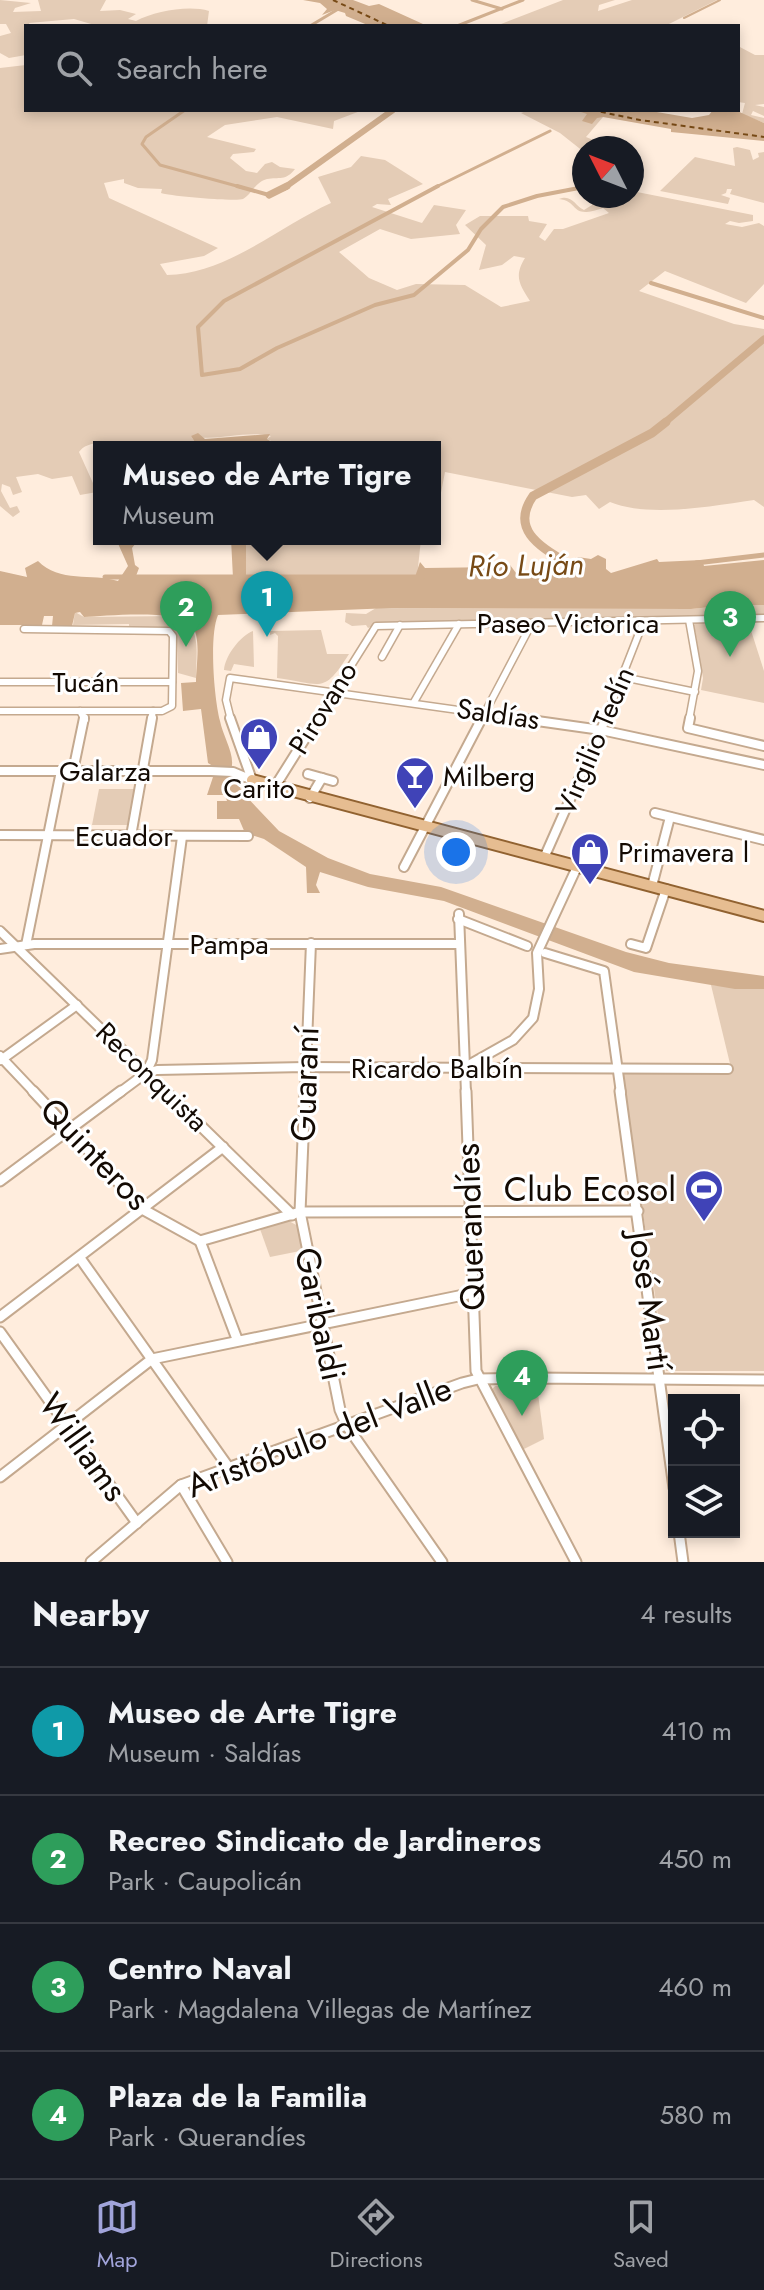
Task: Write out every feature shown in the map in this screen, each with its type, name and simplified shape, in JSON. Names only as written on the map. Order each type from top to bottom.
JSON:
[{"type":"main road","points":[[252,780],[310,798],[764,916]]},
{"type":"street","name":"Paseo Victorica","points":[[373,628],[764,618]]},
{"type":"street","points":[[689,620],[697,664],[688,728],[764,746]]},
{"type":"street","points":[[404,867],[532,623]]},
{"type":"street","name":"Virgilio Tedín","points":[[544,858],[601,730],[643,623]]},
{"type":"street","points":[[414,702],[459,624]]},
{"type":"street","points":[[382,657],[400,625]]},
{"type":"street","name":"Pirovano","points":[[274,788],[373,628]]},
{"type":"street","points":[[0,711],[153,711],[172,706],[173,636],[169,631],[24,629]]},
{"type":"street","points":[[623,677],[695,692]]},
{"type":"street","name":"Saldías","points":[[245,759],[229,712],[225,686],[230,678],[601,730],[764,765]]},
{"type":"street","name":"Tucán","points":[[0,682],[172,682]]},
{"type":"street","points":[[73,771],[85,720],[80,711]]},
{"type":"street","points":[[131,836],[153,711]]},
{"type":"street","points":[[245,759],[252,780],[233,772],[245,759]]},
{"type":"street","name":"Galarza","points":[[0,771],[233,772]]},
{"type":"street","points":[[26,945],[61,771]]},
{"type":"street","points":[[308,774],[333,781]]},
{"type":"street","points":[[310,798],[322,778]]},
{"type":"street","points":[[655,813],[764,840]]},
{"type":"street","points":[[652,886],[670,817]]},
{"type":"street","name":"Ecuador","points":[[0,835],[248,836]]},
{"type":"street","points":[[0,1181],[146,1073],[152,1060],[170,944],[182,837]]},
{"type":"street","points":[[463,1068],[513,1040],[533,1018],[538,1007],[542,951],[577,867]]},
{"type":"street","points":[[631,944],[646,948],[666,889]]},
{"type":"street","name":"Querandíes","points":[[527,946],[458,916],[478,1379],[576,1562]]},
{"type":"street","name":"Reconquista","points":[[0,931],[295,1213],[301,1225]]},
{"type":"street","name":"Guaraní","points":[[295,1213],[311,943]]},
{"type":"street","name":"Pampa","points":[[0,949],[26,945],[458,944]]},
{"type":"street","name":"José Martí","points":[[542,951],[604,971],[671,1466]]},
{"type":"street","points":[[1,1059],[77,1005]]},
{"type":"street","name":"Quinteros","points":[[1,1059],[144,1210],[200,1241]]},
{"type":"street","name":"Ricardo Balbín","points":[[146,1073],[167,1068],[305,1067],[728,1069]]},
{"type":"street","points":[[0,1317],[223,1147]]},
{"type":"street","points":[[237,1339],[200,1241],[295,1213],[638,1211]]},
{"type":"street","name":"Garibaldi","points":[[301,1225],[340,1410],[347,1426],[442,1562]]},
{"type":"street","points":[[80,1258],[229,1468]]},
{"type":"street","points":[[0,1477],[152,1359],[237,1339],[473,1293]]},
{"type":"street","name":"Williams","points":[[0,1332],[137,1523]]},
{"type":"street","name":"Aristóbulo del Valle","points":[[91,1562],[181,1485],[478,1379],[764,1380]]},
{"type":"street","points":[[181,1485],[227,1562]]},
{"type":"street","points":[[680,1538],[683,1562]]},
{"type":"shaded area","points":[[0,0],[31,3],[15,8],[13,12],[41,11],[38,0],[106,0],[100,11],[120,10],[136,14],[128,19],[136,21],[172,10],[209,11],[207,24],[91,24],[74,19],[24,24],[24,55],[9,58],[0,53],[0,36],[11,33],[6,24],[0,24]]},
{"type":"shaded area","points":[[303,0],[353,0],[369,6],[379,4],[423,24],[365,24],[335,10],[322,15],[327,9],[320,3]]},
{"type":"shaded area","points":[[563,0],[615,0],[599,5],[598,11],[632,0],[717,0],[669,24],[501,24]]},
{"type":"shaded area","points":[[740,47],[755,55],[764,55],[764,104],[755,105],[764,107],[764,116],[753,111],[751,115],[764,118],[764,123],[742,114],[745,103],[740,102]]},
{"type":"shaded area","points":[[24,65],[24,112],[358,112],[334,121],[333,129],[277,117],[225,125],[207,137],[256,149],[254,152],[233,154],[230,158],[246,171],[257,173],[265,164],[272,162],[280,167],[295,169],[285,177],[263,181],[243,199],[161,193],[162,189],[138,188],[124,183],[124,179],[104,183],[109,198],[218,248],[204,256],[160,264],[167,275],[189,273],[231,258],[331,203],[318,177],[351,167],[361,156],[385,160],[423,184],[388,199],[391,205],[377,204],[372,207],[422,223],[434,205],[466,210],[456,225],[460,234],[411,239],[380,229],[339,252],[369,278],[397,290],[416,284],[465,285],[501,307],[530,301],[519,280],[525,258],[514,256],[502,265],[479,270],[486,245],[465,225],[480,216],[528,216],[529,221],[547,224],[539,237],[545,241],[554,229],[563,229],[609,213],[603,208],[644,208],[644,193],[753,215],[753,221],[730,221],[725,224],[742,227],[759,223],[764,226],[764,284],[746,303],[665,271],[639,291],[734,324],[764,329],[764,507],[754,500],[662,510],[626,507],[610,502],[599,509],[586,495],[572,497],[445,472],[441,493],[441,441],[271,441],[267,439],[271,436],[251,434],[211,438],[191,436],[194,441],[93,441],[79,452],[93,483],[93,493],[80,495],[72,476],[52,479],[38,474],[16,477],[22,492],[13,495],[10,487],[2,484],[1,491],[10,508],[17,506],[20,512],[13,517],[0,506],[0,68]]},
{"type":"shaded area","points":[[581,112],[657,112],[692,118],[711,112],[739,112],[764,123],[764,141],[671,132],[671,129],[603,117],[592,124],[582,121],[587,114]]},
{"type":"shaded area","points":[[583,112],[603,117],[587,136],[572,136],[572,142],[521,113]]},
{"type":"shaded area","points":[[733,148],[750,150],[753,160],[759,157],[758,153],[764,152],[764,203],[730,194],[732,189],[721,195],[730,198],[728,204],[660,191],[695,157],[735,166]]},
{"type":"shaded area","points":[[576,208],[603,208],[585,212]]},
{"type":"shaded area","points":[[198,433],[205,439],[270,434],[267,439],[270,441],[194,441],[191,436]]},
{"type":"shaded area","name":"Río Luján","points":[[119,545],[134,545],[132,548],[135,565],[139,568],[136,576],[141,579],[193,576],[233,578],[231,545],[246,545],[246,578],[415,577],[420,562],[425,568],[499,567],[500,561],[507,561],[516,573],[566,573],[567,565],[558,559],[566,558],[574,563],[578,557],[591,559],[598,555],[606,559],[606,569],[611,573],[657,559],[659,562],[702,560],[704,566],[764,560],[764,605],[739,605],[741,610],[735,610],[731,605],[691,609],[392,608],[218,615],[213,652],[218,711],[231,752],[231,770],[238,778],[241,791],[279,831],[328,858],[370,874],[441,887],[626,952],[669,963],[764,976],[764,989],[735,989],[634,972],[444,901],[368,887],[320,872],[316,885],[320,893],[307,893],[306,867],[264,839],[245,833],[239,819],[217,819],[217,801],[227,801],[225,795],[207,795],[216,768],[208,763],[201,709],[183,711],[181,683],[196,682],[197,646],[193,627],[186,621],[159,615],[84,617],[80,612],[75,613],[72,626],[52,626],[53,616],[44,616],[42,625],[0,625],[0,571],[27,577],[25,568],[38,561],[46,568],[66,575],[118,581],[128,566]]},
{"type":"shaded area","points":[[242,545],[420,545],[417,577],[245,578]]},
{"type":"shaded area","points":[[731,605],[735,610],[740,610],[739,605],[764,605],[764,616],[379,623],[368,628],[345,622],[346,613],[366,614],[376,608],[691,609]]},
{"type":"shaded area","points":[[75,612],[84,617],[174,616],[183,620],[190,626],[196,641],[196,678],[178,673],[177,636],[171,629],[129,628],[129,624],[73,625]]},
{"type":"shaded area","points":[[748,621],[764,671],[764,703],[701,690],[703,678],[694,625],[697,622]]},
{"type":"shaded area","points":[[321,630],[327,654],[349,654],[333,676],[320,684],[277,678],[278,636],[275,633],[270,635],[270,631]]},
{"type":"shaded area","points":[[253,631],[254,667],[234,664],[231,671],[224,670],[234,647]]},
{"type":"shaded area","points":[[99,789],[135,789],[129,825],[92,825]]},
{"type":"shaded area","name":"Club Ecosol","points":[[711,985],[764,989],[764,1371],[666,1371],[623,1075],[627,1072],[732,1072]]},
{"type":"shaded area","points":[[287,1220],[300,1227],[305,1250],[270,1257],[260,1229]]},
{"type":"shaded area","points":[[495,1386],[537,1386],[544,1439],[522,1450],[490,1392]]},
{"type":"waterway","points":[[472,0],[501,9]]},
{"type":"waterway","points":[[501,9],[523,0]]},
{"type":"waterway","points":[[684,18],[720,0]]},
{"type":"waterway","points":[[313,24],[340,8]]},
{"type":"waterway","points":[[462,24],[501,9]]},
{"type":"waterway","points":[[182,112],[146,137],[142,144],[160,165],[244,188]]},
{"type":"waterway","points":[[286,186],[390,112]]},
{"type":"waterway","points":[[437,186],[550,131]]},
{"type":"waterway","points":[[237,186],[269,195]]},
{"type":"waterway","points":[[269,195],[286,186]]},
{"type":"waterway","points":[[437,186],[224,301],[198,327],[202,375],[240,369],[277,348],[375,305],[414,295],[468,250],[481,229],[503,207],[572,189]]},
{"type":"waterway","points":[[651,283],[764,318]]},
{"type":"waterway","points":[[663,424],[764,339]]},
{"type":"waterway","points":[[572,566],[541,546],[527,529],[526,509],[533,496],[652,433],[666,422]]},
{"type":"waterway","points":[[696,563],[764,555]]},
{"type":"waterway","points":[[105,577],[422,577]]},
{"type":"ferry route","points":[[333,0],[385,24]]},
{"type":"ferry route","points":[[602,112],[764,137]]},
{"type":"place","name":"Museo de Arte Tigre","points":[[267,637]]},
{"type":"place","name":"Recreo Sindicato de Jardineros","points":[[186,647]]},
{"type":"place","name":"Centro Naval","points":[[730,657]]},
{"type":"place","name":"Carito","points":[[259,771]]},
{"type":"place","name":"Milberg","points":[[415,810]]},
{"type":"place","name":"Primavera l","points":[[590,886]]},
{"type":"place","name":"Club Ecosol","points":[[704,1223]]},
{"type":"place","name":"Plaza de la Familia","points":[[522,1416]]}]
